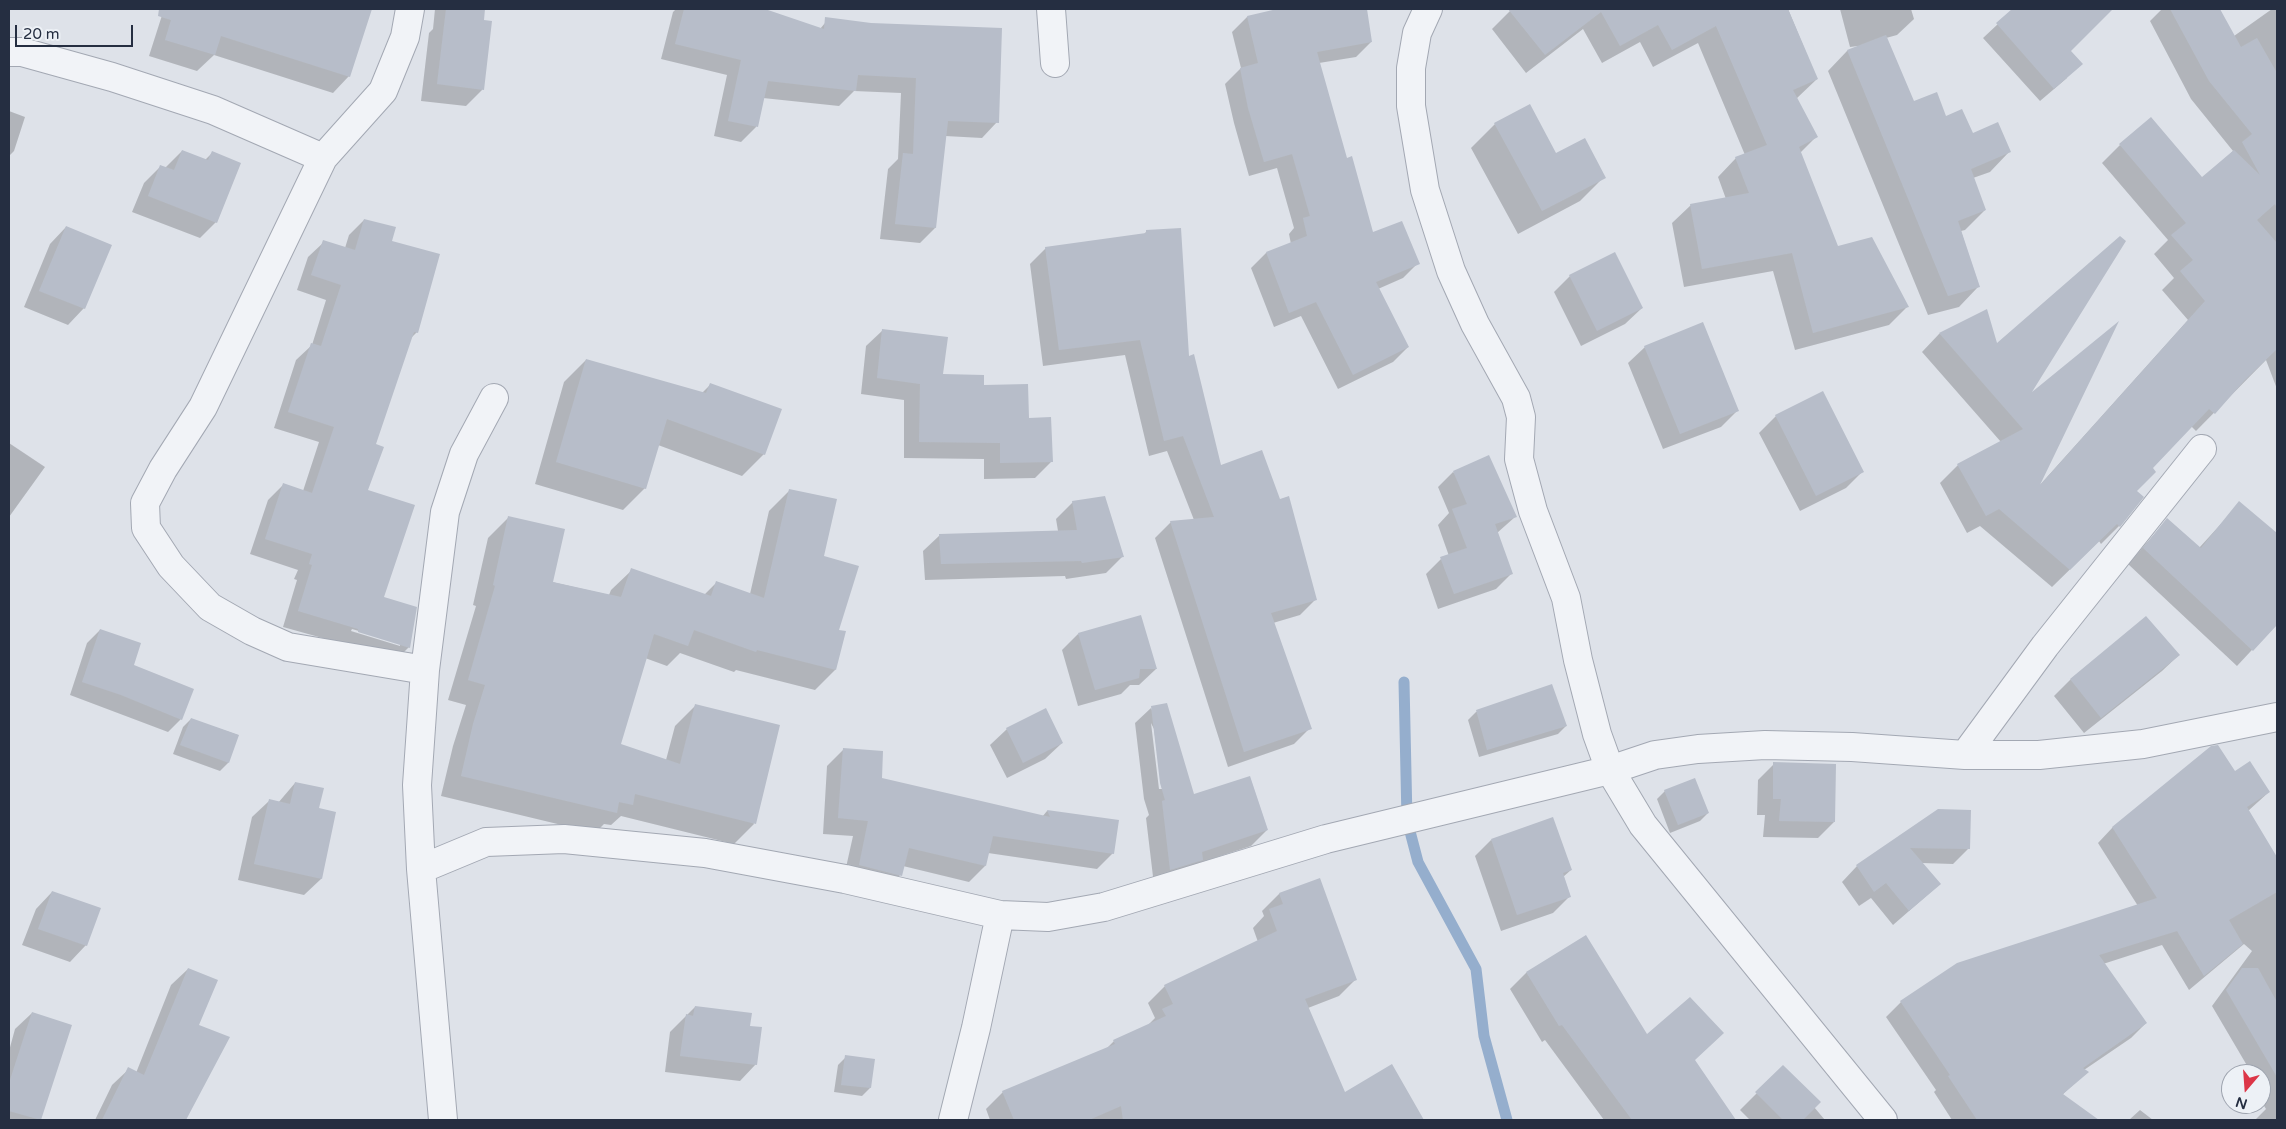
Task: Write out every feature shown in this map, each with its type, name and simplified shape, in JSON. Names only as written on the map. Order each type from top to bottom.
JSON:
[{"type":"street","points":[[410,9],[405,37],[383,91],[322,158],[203,407],[163,469],[145,504],[146,528],[171,566],[210,607],[252,631],[296,649],[425,670]]},
{"type":"street","points":[[1051,9],[1055,63]]},
{"type":"street","points":[[1428,9],[1417,33],[1411,68],[1411,106],[1425,190],[1452,270],[1475,324],[1516,398],[1521,417],[1520,459],[1533,512],[1566,598],[1578,660],[1597,734],[1610,770],[1643,825],[1883,1120]]},
{"type":"street","points":[[9,52],[22,52],[112,77],[213,110],[322,158]]},
{"type":"street","points":[[443,1120],[421,869],[417,785],[425,670],[445,512],[464,454],[494,398]]},
{"type":"street","points":[[1965,755],[2045,646],[2202,449]]},
{"type":"street","points":[[421,869],[486,842],[564,839],[705,853],[844,879],[1000,915],[1048,917],[1104,907],[1326,839],[1610,770],[1655,755],[1765,745],[1852,747],[1965,755],[2039,755],[2143,744],[2277,717]]},
{"type":"street","points":[[953,1120],[976,1028],[1000,915]]},
{"type":"building","points":[[159,9],[372,9],[350,77],[221,36],[215,55],[165,40],[171,20],[158,16]]},
{"type":"building","points":[[446,9],[485,9],[484,20],[492,21],[484,90],[437,84]]},
{"type":"building","points":[[684,9],[765,9],[824,29],[825,17],[871,23],[1002,28],[999,123],[948,121],[936,228],[895,224],[903,153],[913,154],[916,78],[858,75],[856,91],[768,81],[758,127],[728,121],[741,60],[675,44]]},
{"type":"building","points":[[1277,9],[1367,9],[1372,42],[1317,52],[1347,158],[1352,156],[1373,232],[1402,221],[1420,264],[1376,282],[1409,347],[1353,375],[1316,302],[1289,313],[1266,252],[1307,236],[1303,218],[1310,216],[1292,154],[1264,162],[1248,108],[1240,68],[1258,63],[1247,16]]},
{"type":"building","points":[[1508,9],[1788,9],[1818,79],[1793,90],[1818,137],[1799,147],[1838,246],[1872,237],[1909,307],[1813,333],[1792,253],[1702,269],[1690,204],[1749,193],[1735,157],[1767,145],[1716,26],[1672,50],[1658,25],[1620,46],[1601,12],[1545,55]]},
{"type":"building","points":[[2012,9],[2113,9],[2071,51],[2083,64],[2054,89],[1996,23]]},
{"type":"building","points":[[2170,9],[2220,9],[2241,47],[2257,38],[2277,73],[2277,208],[2275,204],[2257,220],[2277,243],[2277,349],[2244,381],[2215,414],[2209,409],[2153,468],[2156,472],[2137,491],[2144,497],[2120,527],[2117,524],[2070,570],[1999,509],[1986,516],[1957,464],[2023,429],[1939,333],[1987,309],[1997,343],[2120,236],[2126,241],[2032,392],[2119,321],[2040,485],[2205,301],[2180,271],[2193,260],[2171,235],[2186,223],[2119,144],[2151,117],[2202,177],[2234,150],[2260,175],[2242,142],[2252,134],[2209,81]]},
{"type":"building","points":[[1886,35],[1914,101],[1937,92],[1946,116],[1962,109],[1973,133],[1998,122],[2011,152],[1971,169],[1986,210],[1958,221],[1980,287],[1948,296],[1847,50]]},
{"type":"building","points":[[1530,104],[1556,153],[1585,138],[1606,178],[1542,211],[1494,123]]},
{"type":"building","points":[[182,150],[208,160],[212,151],[241,163],[217,223],[148,196],[160,165],[174,170]]},
{"type":"building","points":[[364,219],[396,227],[392,241],[440,254],[418,333],[414,332],[376,444],[384,447],[368,490],[415,505],[384,597],[417,607],[410,648],[358,632],[358,629],[298,611],[312,565],[309,564],[312,554],[265,539],[283,483],[312,493],[334,427],[288,412],[311,343],[321,346],[341,285],[311,275],[323,240],[355,250]]},
{"type":"building","points":[[66,226],[112,245],[85,309],[39,291]]},
{"type":"building","points":[[1181,228],[1189,356],[1194,354],[1221,465],[1262,450],[1280,499],[1289,496],[1317,600],[1271,613],[1312,729],[1244,752],[1170,521],[1214,517],[1183,436],[1164,441],[1140,340],[1059,350],[1045,247],[1146,233],[1146,230]]},
{"type":"building","points":[[1615,252],[1643,308],[1597,331],[1569,275]]},
{"type":"building","points":[[1703,322],[1739,411],[1680,434],[1644,346]]},
{"type":"building","points":[[882,329],[948,337],[943,374],[984,375],[984,385],[1028,384],[1029,418],[1051,417],[1053,462],[1000,463],[1000,443],[919,442],[920,384],[877,378]]},
{"type":"building","points":[[586,359],[706,393],[710,383],[782,409],[765,455],[667,419],[646,489],[556,462]]},
{"type":"building","points":[[1823,391],[1864,472],[1816,496],[1775,415]]},
{"type":"building","points":[[1489,455],[1517,517],[1495,524],[1513,574],[1454,594],[1440,557],[1467,548],[1452,509],[1467,504],[1453,471]]},
{"type":"building","points":[[789,489],[837,499],[824,556],[859,566],[839,630],[846,631],[836,670],[757,650],[756,652],[694,630],[688,646],[654,634],[621,744],[680,764],[695,704],[780,725],[756,824],[635,794],[633,805],[619,802],[617,813],[461,776],[473,724],[485,685],[468,680],[495,586],[493,585],[508,516],[565,529],[553,582],[621,597],[631,568],[711,596],[716,581],[764,598]]},
{"type":"building","points":[[1105,496],[1124,557],[1082,563],[1081,561],[941,564],[939,534],[1077,530],[1072,501]]},
{"type":"building","points":[[2239,501],[2277,533],[2277,625],[2253,651],[2143,548],[2167,518],[2201,548]]},
{"type":"building","points":[[1141,615],[1157,669],[1140,669],[1139,678],[1095,690],[1078,633]]},
{"type":"building","points":[[2146,616],[2180,655],[2101,718],[2070,679]]},
{"type":"building","points":[[100,629],[141,643],[134,665],[194,689],[182,720],[121,695],[82,682]]},
{"type":"building","points":[[1552,684],[1567,726],[1487,750],[1476,710]]},
{"type":"building","points":[[1167,703],[1194,794],[1250,776],[1268,830],[1202,852],[1203,860],[1170,870],[1162,801],[1165,800],[1160,783],[1151,706]]},
{"type":"building","points":[[1046,708],[1063,743],[1023,763],[1006,728]]},
{"type":"building","points":[[191,718],[239,735],[229,763],[180,745]]},
{"type":"building","points":[[2218,745],[2235,771],[2250,761],[2270,792],[2247,807],[2277,857],[2277,892],[2229,920],[2243,944],[2204,976],[2177,931],[2099,955],[2147,1023],[2083,1068],[2089,1072],[2063,1094],[2099,1120],[1977,1120],[1948,1076],[1950,1075],[1900,1001],[1957,963],[2157,898],[2112,827],[2211,746]]},
{"type":"building","points":[[843,748],[883,751],[882,778],[1050,817],[1047,810],[1119,820],[1114,854],[993,836],[986,866],[909,848],[902,876],[859,865],[868,821],[838,818]]},
{"type":"building","points":[[1773,762],[1836,764],[1835,822],[1779,821],[1781,799],[1773,799]]},
{"type":"building","points":[[1695,778],[1709,813],[1678,825],[1664,790]]},
{"type":"building","points":[[295,782],[324,788],[319,808],[336,812],[322,879],[254,864],[269,799],[290,804]]},
{"type":"building","points":[[1938,809],[1971,810],[1970,849],[1910,848],[1941,884],[1909,911],[1886,883],[1874,892],[1856,865]]},
{"type":"building","points":[[1553,817],[1572,870],[1563,873],[1571,897],[1517,915],[1491,839]]},
{"type":"building","points":[[1320,878],[1357,980],[1305,999],[1345,1092],[1392,1064],[1424,1120],[1123,1120],[1121,1106],[1089,1120],[1014,1120],[1002,1091],[1115,1044],[1113,1040],[1166,1016],[1162,1009],[1173,1004],[1164,985],[1277,931],[1269,909],[1283,904],[1279,893]]},
{"type":"building","points":[[52,891],[101,908],[87,946],[38,929]]},
{"type":"building","points":[[1586,935],[1647,1034],[1690,997],[1724,1033],[1695,1060],[1736,1120],[1632,1120],[1562,1025],[1559,1026],[1526,972]]},
{"type":"building","points":[[188,968],[218,980],[199,1025],[230,1037],[186,1120],[102,1120],[128,1067],[144,1075]]},
{"type":"building","points":[[2242,968],[2258,968],[2277,1002],[2277,1077],[2271,1064],[2226,990]]},
{"type":"building","points":[[695,1006],[752,1013],[750,1026],[762,1027],[757,1065],[680,1056],[686,1014],[693,1016]]},
{"type":"building","points":[[32,1012],[72,1025],[41,1120],[9,1111],[9,1083]]},
{"type":"building","points":[[845,1055],[875,1059],[871,1088],[841,1085]]},
{"type":"building","points":[[1783,1065],[1821,1102],[1803,1120],[1783,1120],[1755,1092]]},
{"type":"waterway","points":[[1404,682],[1407,820],[1418,862],[1476,969],[1484,1036],[1507,1120]]}]
